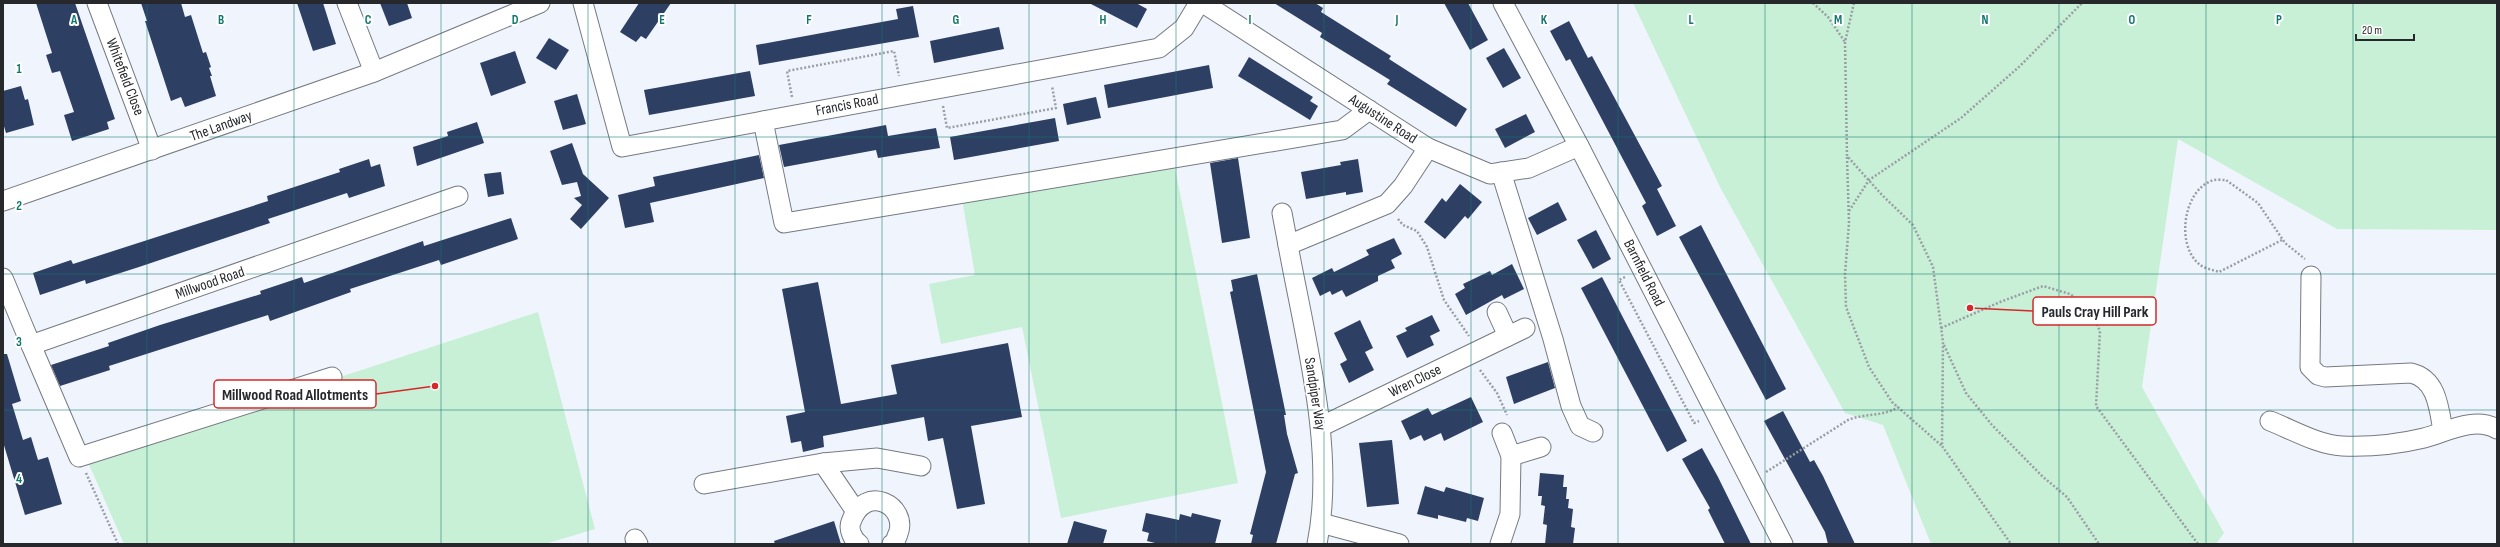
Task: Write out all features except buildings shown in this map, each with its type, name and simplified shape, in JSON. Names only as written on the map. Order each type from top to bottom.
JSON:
[{"type":"street","name":"Whitefield Close","points":[[97,3],[152,150]]},
{"type":"street","points":[[347,3],[374,72]]},
{"type":"street","name":"The Landway","points":[[3,201],[374,72],[540,3]]},
{"type":"street","name":"Francis Road","points":[[583,3],[622,147],[1159,48],[1184,28],[1199,3]]},
{"type":"street","name":"Augustine Road","points":[[1203,3],[1428,148],[1490,174],[1529,168],[1579,146]]},
{"type":"street","name":"Barnfield Road","points":[[1503,3],[1579,146],[1783,544]]},
{"type":"street","points":[[763,121],[784,223],[1342,130],[1369,110]]},
{"type":"street","points":[[1288,245],[1387,204],[1403,186],[1428,148]]},
{"type":"street","points":[[1501,172],[1553,339],[1571,406],[1580,426],[1593,432]]},
{"type":"street","name":"Millwood Road","points":[[31,345],[458,196]]},
{"type":"street","name":"Sandpiper Way","points":[[1282,213],[1322,426],[1321,523],[1317,544]]},
{"type":"street","points":[[2311,276],[2310,367],[2318,375],[2325,377],[2411,373],[2419,375],[2430,385],[2436,397],[2443,431]]},
{"type":"street","points":[[3,278],[79,457],[332,377]]},
{"type":"street","points":[[1497,312],[1508,336]]},
{"type":"street","name":"Wren Close","points":[[1322,426],[1525,328]]},
{"type":"street","points":[[2270,421],[2340,446],[2358,446],[2423,438],[2443,431],[2477,424],[2497,429]]},
{"type":"street","points":[[1500,544],[1510,514],[1510,456],[1502,433]]},
{"type":"street","points":[[1510,456],[1541,447]]},
{"type":"street","points":[[704,484],[823,463],[877,458],[921,466]]},
{"type":"street","points":[[823,463],[855,510]]},
{"type":"street","points":[[859,544],[854,540],[850,525],[855,510],[868,501],[884,502],[897,512],[900,527],[895,542],[892,544]]},
{"type":"street","points":[[1321,523],[1399,544]]},
{"type":"path","points":[[1813,3],[1828,17],[1845,42]]},
{"type":"path","points":[[1854,3],[1845,42],[1849,212],[1845,274],[1846,307],[1869,367],[1898,407],[1942,446],[2011,544]]},
{"type":"path","points":[[1849,212],[1869,180],[1961,118],[2020,66],[2082,3]]},
{"type":"path","points":[[795,115],[787,71],[894,51],[902,95]]},
{"type":"path","points":[[947,128],[1056,108]]},
{"type":"path","points":[[1847,156],[1913,225],[1933,266],[1943,342],[1942,446]]},
{"type":"path","points":[[2282,240],[2219,272],[2199,265],[2189,251],[2184,228],[2189,206],[2201,187],[2212,180],[2226,180],[2258,203],[2282,240],[2310,264],[2311,276]]},
{"type":"path","points":[[1387,204],[1403,225],[1417,231],[1427,247],[1444,300],[1464,325],[1472,342],[1476,363],[1504,406],[1509,425],[1502,433]]},
{"type":"path","points":[[1619,280],[1694,423]]},
{"type":"path","points":[[1941,328],[2000,302],[2043,286],[2070,294],[2089,308],[2100,331],[2096,406],[2198,544]]},
{"type":"path","points":[[1943,342],[1966,393],[2031,464],[2067,497],[2100,544]]},
{"type":"path","points":[[1771,469],[1848,420],[1859,416],[1890,412],[1898,407]]},
{"type":"path","points":[[79,457],[118,544]]},
{"type":"green space","points":[[1633,3],[2497,3],[2497,230],[2337,229],[2178,139],[2142,387],[2224,533],[2216,544],[1931,544],[1883,425],[1845,413],[1721,189]]},
{"type":"green space","points":[[1174,163],[1238,483],[1061,518],[1022,327],[941,344],[929,284],[975,275],[962,199]]},
{"type":"green space","points":[[538,312],[595,529],[545,544],[124,544],[87,460]]},
{"type":"place","name":"Pauls Cray Hill Park","points":[[1970,308]]},
{"type":"place","name":"Millwood Road Allotments","points":[[435,386]]}]
